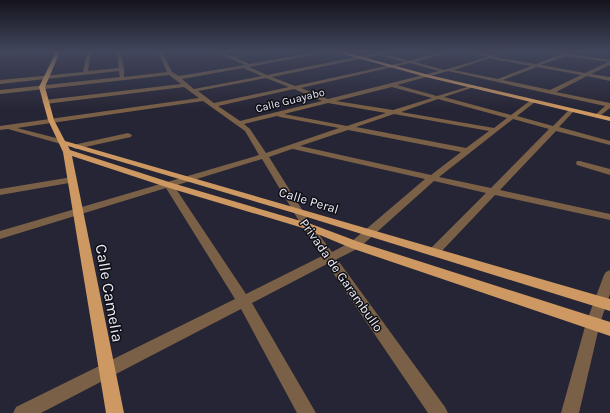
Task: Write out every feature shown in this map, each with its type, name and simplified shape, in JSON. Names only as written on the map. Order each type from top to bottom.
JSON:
[{"type":"main road","points":[[42,87],[49,71]]},
{"type":"main road","points":[[409,71],[610,119]]},
{"type":"main road","name":"Calle Camelia","points":[[42,87],[51,120],[68,147],[72,180],[115,413]]},
{"type":"main road","name":"Calle Peral","points":[[68,147],[298,211],[605,303]]},
{"type":"main road","name":"Calle Peral","points":[[68,147],[169,185],[307,226],[355,245],[610,329]]},
{"type":"street","points":[[0,82],[106,71]]},
{"type":"street","points":[[122,71],[122,78]]},
{"type":"street","points":[[178,78],[217,71]]},
{"type":"street","points":[[260,71],[327,101],[495,130]]},
{"type":"street","points":[[192,91],[294,71]]},
{"type":"street","points":[[214,104],[371,71]]},
{"type":"street","name":"Calle Guayabo","points":[[240,123],[446,71]]},
{"type":"street","points":[[448,71],[610,105]]},
{"type":"street","points":[[497,81],[522,71]]},
{"type":"street","points":[[565,71],[610,79]]},
{"type":"street","points":[[551,92],[592,71]]},
{"type":"street","points":[[0,92],[170,73]]},
{"type":"street","name":"Privada de Garambullo","points":[[170,73],[192,91],[214,104],[248,130],[307,226],[439,413]]},
{"type":"street","points":[[46,102],[185,85]]},
{"type":"street","points":[[392,85],[610,143]]},
{"type":"street","points":[[0,234],[264,156],[472,86]]},
{"type":"street","points":[[544,103],[560,94]]},
{"type":"street","points":[[0,128],[204,99]]},
{"type":"street","points":[[22,413],[107,372],[355,245],[432,178],[533,100]]},
{"type":"street","points":[[597,116],[610,105]]},
{"type":"street","points":[[434,252],[572,110]]},
{"type":"street","points":[[276,114],[467,151]]},
{"type":"street","name":"Calle Peral","points":[[0,125],[68,147]]},
{"type":"street","points":[[68,147],[128,135]]},
{"type":"street","points":[[292,147],[610,217]]},
{"type":"street","points":[[580,163],[610,172]]},
{"type":"street","points":[[0,192],[72,180]]},
{"type":"street","points":[[169,185],[244,302],[307,413]]},
{"type":"street","points":[[570,413],[593,323],[605,303],[610,275]]}]
